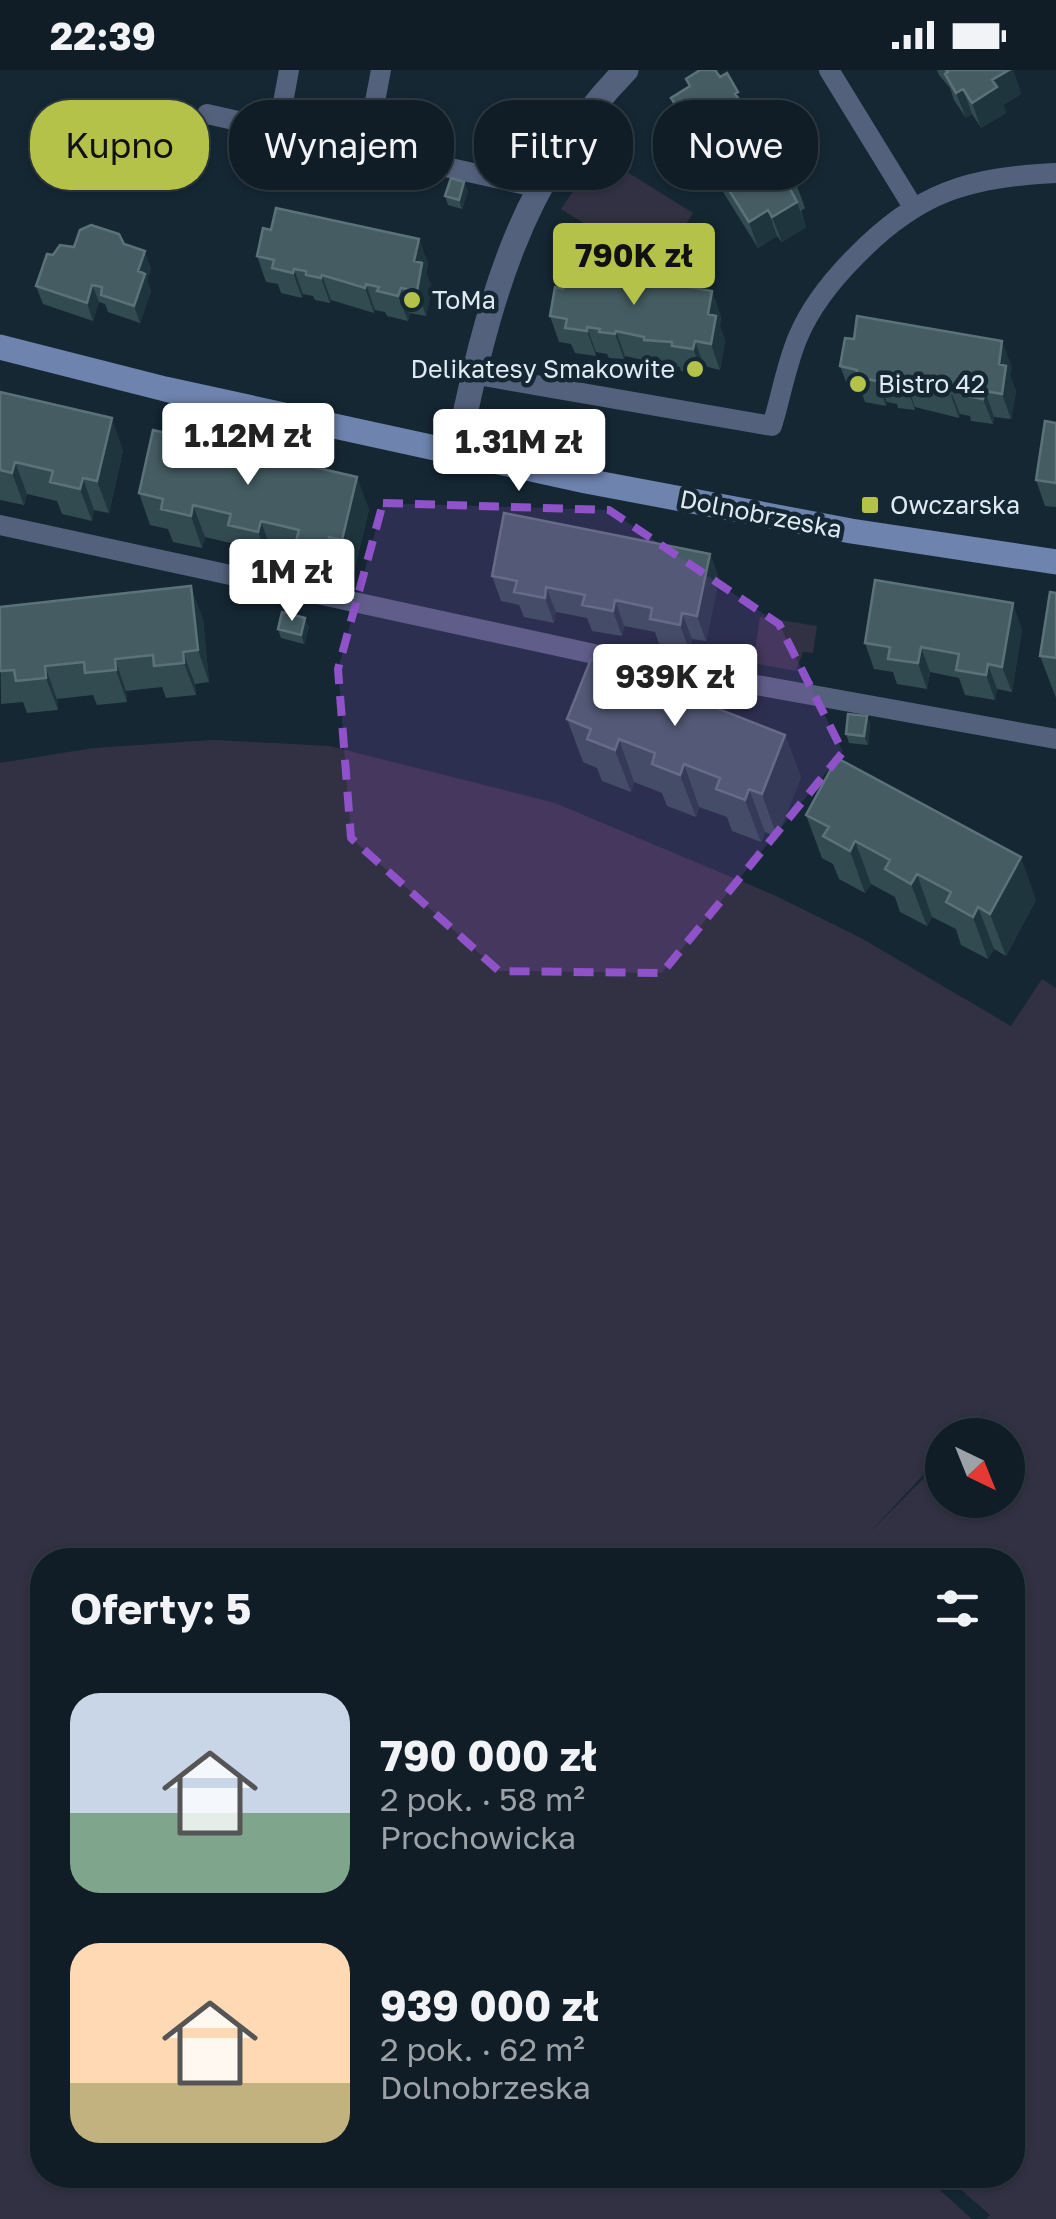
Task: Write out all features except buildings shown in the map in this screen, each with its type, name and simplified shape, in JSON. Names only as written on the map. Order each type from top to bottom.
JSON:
[{"type":"street","points":[[601,100],[626,70]]},
{"type":"street","points":[[457,452],[472,374],[508,252],[539,190]]},
{"type":"street","name":"Dolnobrzeska","points":[[0,347],[165,389],[586,481],[851,531],[1056,562]]},
{"type":"lane","points":[[284,100],[289,70]]},
{"type":"lane","points":[[375,100],[381,70]]},
{"type":"lane","points":[[829,70],[914,207]]},
{"type":"lane","points":[[472,374],[772,426],[797,340],[814,306],[839,273],[882,229],[949,190],[1001,176],[1056,173]]},
{"type":"lane","points":[[0,525],[640,664],[1056,739]]},
{"type":"highlighted area","points":[[383,503],[609,510],[779,624],[843,752],[662,973],[499,971],[351,838],[338,669]]},
{"type":"shaded area","points":[[633,176],[693,213],[658,270],[561,209],[574,190],[633,190]]},
{"type":"shaded area","points":[[760,617],[817,626],[813,653],[803,652],[796,671],[753,663]]},
{"type":"shaded area","points":[[213,740],[330,746],[555,803],[774,895],[861,938],[1011,1026],[1042,979],[1056,988],[1056,2219],[985,2219],[990,2215],[959,2188],[1025,2188],[1025,1548],[30,1548],[30,2188],[937,2188],[972,2219],[0,2219],[0,763],[93,748]]},
{"type":"place","name":"ToMa","points":[[412,300]]},
{"type":"place","name":"Delikatesy Smakowite","points":[[695,369]]},
{"type":"place","name":"Bistro 42","points":[[858,384]]},
{"type":"place","name":"Owczarska","points":[[870,505]]}]
